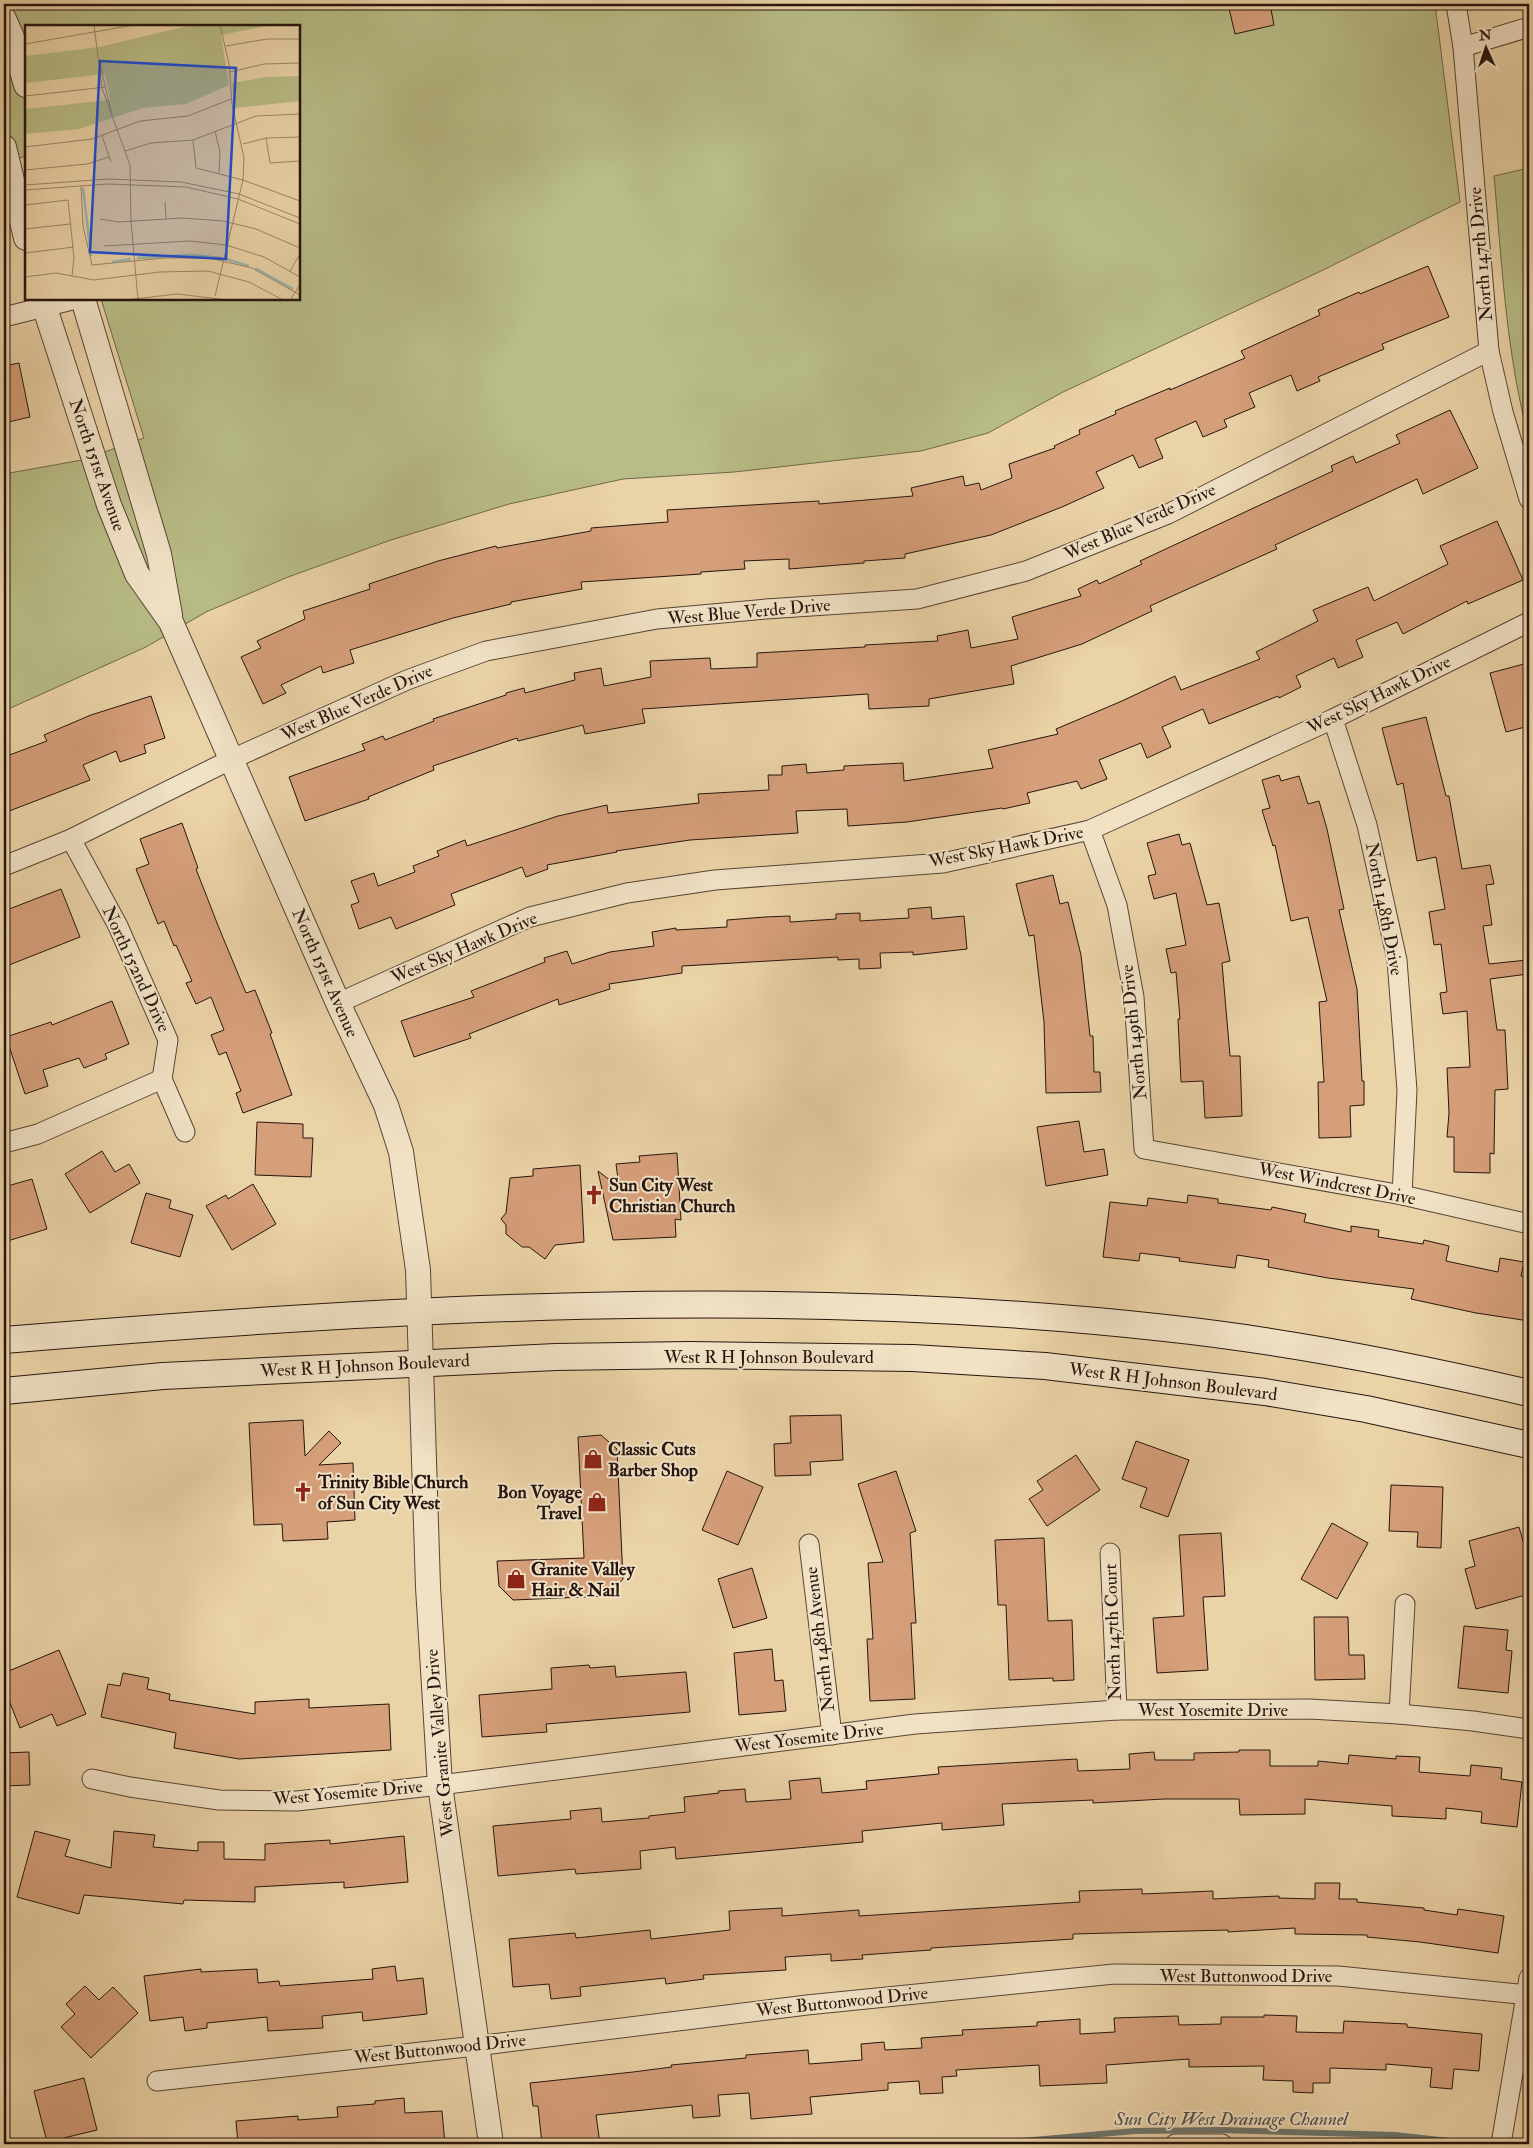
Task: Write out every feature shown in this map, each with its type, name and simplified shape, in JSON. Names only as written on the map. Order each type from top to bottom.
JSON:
[{"type":"main road","points":[[4,1340],[160,1327],[419,1311],[566,1305],[782,1304],[875,1306],[978,1312],[1167,1328],[1258,1340],[1429,1370],[1529,1393]]},
{"type":"main road","name":"West R H Johnson Boulevard","points":[[4,1390],[420,1351],[556,1357],[829,1356],[913,1358],[1045,1366],[1265,1392],[1376,1411],[1529,1445]]},
{"type":"street","name":"North 147th Drive","points":[[1456,4],[1463,46],[1489,351],[1503,412],[1529,499]]},
{"type":"street","points":[[4,19],[12,37],[25,82]]},
{"type":"street","points":[[1463,46],[1529,27]]},
{"type":"street","points":[[4,147],[25,234]]},
{"type":"street","points":[[4,317],[43,303],[68,300]]},
{"type":"street","name":"North 151st Avenue","points":[[83,300],[159,554],[171,622]]},
{"type":"street","name":"North 151st Avenue","points":[[43,303],[109,505],[137,574],[171,622],[338,1003],[386,1105],[400,1152],[418,1270],[420,1351]]},
{"type":"street","name":"West Blue Verde Drive","points":[[4,866],[71,839],[230,760],[407,680],[486,650],[657,619],[766,609],[917,599],[1026,571],[1168,514],[1489,351]]},
{"type":"street","name":"West Sky Hawk Drive","points":[[338,1003],[530,917],[627,893],[716,880],[943,863],[1090,830],[1333,719],[1529,622]]},
{"type":"street","name":"North 148th Drive","points":[[1333,719],[1367,825],[1397,960],[1407,1090],[1402,1195]]},
{"type":"street","name":"North 149th Drive","points":[[1090,830],[1117,906],[1134,997],[1144,1148]]},
{"type":"street","name":"North 152nd Drive","points":[[71,839],[118,926],[168,1040],[162,1079]]},
{"type":"street","points":[[4,1143],[38,1134],[162,1079],[184,1132]]},
{"type":"street","name":"West Windcrest Drive","points":[[1144,1148],[1402,1195],[1529,1224]]},
{"type":"street","name":"West Granite Valley Drive","points":[[420,1351],[428,1587],[440,1785],[491,2144]]},
{"type":"street","name":"North 148th Avenue","points":[[809,1544],[832,1735]]},
{"type":"street","name":"North 147th Court","points":[[1110,1553],[1117,1710]]},
{"type":"street","points":[[1399,1714],[1405,1604]]},
{"type":"street","name":"West Yosemite Drive","points":[[92,1779],[130,1787],[219,1800],[297,1801],[440,1785],[915,1724],[1117,1710],[1309,1709],[1399,1714],[1473,1721],[1529,1729]]},
{"type":"street","name":"West Buttonwood Drive","points":[[157,2080],[476,2046],[807,2005],[1114,1974],[1338,1976],[1528,1989]]},
{"type":"street","points":[[1501,2144],[1528,1989]]},
{"type":"street","points":[[1175,2144],[1222,2144]]},
{"type":"green space","points":[[4,4],[1435,4],[1460,202],[1319,272],[1063,392],[988,433],[921,451],[734,472],[623,479],[509,504],[391,540],[288,577],[206,612],[146,647],[4,711],[4,474],[82,460],[144,438],[101,300],[300,300],[300,25],[25,25],[25,156],[4,163]]},
{"type":"green space","points":[[1529,168],[1529,439],[1521,407],[1510,341],[1494,176]]},
{"type":"building","points":[[1228,4],[1270,4],[1274,25],[1235,34]]},
{"type":"building","points":[[1428,266],[1449,317],[1382,344],[1384,349],[1318,377],[1320,381],[1297,391],[1291,375],[1249,393],[1255,407],[1224,420],[1227,427],[1203,437],[1196,421],[1155,439],[1163,458],[1139,468],[1133,455],[1096,472],[1104,488],[991,535],[905,554],[905,558],[864,561],[864,563],[789,569],[789,559],[744,561],[745,569],[701,572],[701,574],[581,582],[582,589],[511,602],[511,604],[453,618],[350,650],[354,663],[323,673],[321,666],[281,685],[286,693],[263,704],[241,657],[261,648],[257,641],[305,619],[303,611],[370,589],[369,584],[438,561],[496,546],[497,548],[591,531],[591,528],[668,522],[667,510],[819,501],[819,504],[913,496],[911,488],[963,476],[965,486],[979,483],[981,490],[1012,478],[1009,464],[1055,448],[1054,446],[1080,434],[1079,430],[1116,414],[1115,411],[1245,358],[1241,351],[1320,315],[1318,310]]},
{"type":"building","points":[[19,363],[30,417],[4,423],[4,366]]},
{"type":"building","points":[[1450,410],[1478,468],[1423,494],[1417,479],[1275,545],[1277,549],[1150,606],[1152,611],[1082,644],[1011,666],[1014,684],[929,699],[929,706],[869,709],[868,694],[642,709],[645,723],[585,734],[583,725],[518,741],[517,738],[433,766],[434,770],[368,797],[369,799],[305,821],[289,777],[365,750],[362,744],[383,736],[385,740],[434,721],[433,719],[506,695],[506,693],[524,688],[525,693],[575,680],[574,673],[601,668],[604,686],[651,677],[650,661],[710,658],[711,669],[757,667],[757,653],[938,641],[937,636],[968,630],[971,648],[1018,639],[1012,617],[1081,596],[1078,589],[1097,580],[1099,584],[1142,564],[1140,561],[1333,471],[1331,466],[1353,456],[1356,463],[1400,443],[1396,435]]},
{"type":"building","points":[[1497,521],[1523,580],[1468,604],[1467,601],[1403,634],[1397,622],[1356,640],[1363,657],[1338,668],[1334,658],[1296,676],[1301,687],[1279,698],[1278,696],[1209,724],[1203,709],[1162,727],[1171,747],[1147,758],[1141,743],[1099,760],[1107,779],[1081,789],[1077,781],[1027,793],[1030,803],[1003,809],[907,822],[848,826],[847,809],[796,811],[798,833],[690,840],[616,851],[547,865],[548,869],[526,877],[522,867],[451,894],[455,905],[396,929],[391,917],[359,929],[351,905],[359,902],[351,881],[374,873],[378,886],[415,872],[413,866],[439,856],[437,851],[465,840],[467,846],[558,816],[607,805],[608,813],[699,803],[698,794],[769,790],[768,775],[782,775],[782,766],[806,764],[807,773],[844,770],[844,766],[903,763],[904,781],[993,768],[988,750],[1058,734],[1056,729],[1175,676],[1181,690],[1260,659],[1256,652],[1318,621],[1313,610],[1368,587],[1374,601],[1448,564],[1440,546]]},
{"type":"building","points":[[1524,664],[1529,682],[1529,726],[1506,732],[1490,673]]},
{"type":"building","points":[[151,696],[165,738],[144,745],[146,753],[120,762],[116,751],[83,765],[90,780],[4,813],[4,757],[47,741],[44,735],[91,715]]},
{"type":"building","points":[[1426,717],[1446,796],[1449,796],[1462,869],[1490,865],[1494,884],[1486,885],[1492,925],[1483,926],[1489,964],[1527,960],[1528,974],[1490,979],[1497,1030],[1505,1030],[1508,1089],[1495,1090],[1494,1154],[1490,1153],[1490,1173],[1454,1172],[1454,1137],[1447,1137],[1449,1113],[1447,1068],[1470,1067],[1467,1011],[1443,1014],[1440,993],[1447,992],[1441,944],[1434,945],[1429,912],[1445,909],[1436,857],[1417,861],[1403,783],[1397,785],[1382,728]]},
{"type":"building","points":[[1279,775],[1281,781],[1299,776],[1308,804],[1319,801],[1344,909],[1339,910],[1357,989],[1362,1081],[1364,1081],[1364,1105],[1350,1106],[1351,1137],[1319,1138],[1318,1082],[1324,1082],[1319,1002],[1327,1001],[1308,917],[1291,921],[1275,845],[1273,846],[1262,810],[1270,808],[1262,780]]},
{"type":"building","points":[[182,823],[198,868],[196,869],[246,993],[255,990],[272,1033],[270,1034],[292,1095],[243,1113],[236,1093],[241,1091],[226,1052],[219,1055],[211,1035],[224,1030],[211,997],[196,1004],[186,983],[192,981],[176,945],[174,946],[164,921],[158,924],[136,869],[149,864],[140,839]]},
{"type":"building","points":[[1179,834],[1182,845],[1190,843],[1207,905],[1219,903],[1230,961],[1222,963],[1230,1056],[1240,1056],[1242,1116],[1205,1118],[1203,1081],[1181,1082],[1178,1019],[1180,1019],[1176,972],[1171,973],[1166,949],[1186,945],[1176,893],[1154,899],[1148,876],[1156,874],[1147,843]]},
{"type":"building","points":[[1053,875],[1060,904],[1068,902],[1081,955],[1090,1036],[1093,1036],[1094,1072],[1100,1072],[1101,1092],[1046,1093],[1044,1022],[1034,935],[1029,936],[1016,884]]},
{"type":"building","points":[[61,889],[80,937],[4,967],[4,911]]},
{"type":"building","points":[[931,907],[932,919],[964,916],[967,949],[913,955],[913,952],[880,953],[881,968],[859,969],[859,959],[838,960],[838,957],[682,966],[682,973],[609,984],[610,989],[559,1005],[558,999],[469,1034],[471,1038],[414,1057],[401,1021],[474,997],[471,991],[545,962],[544,958],[567,951],[572,964],[610,952],[654,946],[652,932],[676,928],[676,930],[727,927],[727,920],[765,917],[790,916],[790,922],[836,919],[836,914],[860,913],[860,921],[909,918],[908,909]]},
{"type":"building","points":[[112,1001],[129,1044],[105,1054],[107,1059],[84,1068],[79,1058],[43,1070],[48,1086],[25,1094],[6,1037],[51,1022],[52,1025]]},
{"type":"building","points":[[1079,1121],[1084,1152],[1104,1149],[1108,1175],[1046,1186],[1037,1127]]},
{"type":"building","points":[[257,1122],[303,1124],[303,1138],[313,1138],[311,1177],[255,1175]]},
{"type":"building","points":[[102,1151],[115,1172],[129,1164],[140,1183],[90,1213],[65,1174]]},
{"type":"building","points":[[677,1153],[681,1220],[675,1219],[676,1237],[613,1240],[598,1171],[619,1187],[616,1164],[640,1162],[639,1156]]},
{"type":"building","points":[[580,1165],[584,1242],[555,1245],[545,1259],[529,1247],[522,1247],[506,1234],[506,1225],[501,1219],[506,1213],[510,1178],[533,1176],[533,1169]]},
{"type":"building","points":[[32,1179],[47,1229],[4,1242],[4,1187]]},
{"type":"building","points":[[253,1184],[276,1224],[232,1250],[206,1206],[226,1195],[228,1199]]},
{"type":"building","points":[[146,1193],[171,1200],[169,1208],[193,1215],[180,1257],[131,1243]]},
{"type":"building","points":[[1188,1195],[1218,1199],[1218,1203],[1271,1210],[1272,1207],[1306,1214],[1304,1222],[1351,1232],[1351,1226],[1379,1230],[1378,1237],[1423,1244],[1424,1240],[1449,1246],[1446,1261],[1498,1272],[1500,1258],[1524,1262],[1521,1276],[1529,1278],[1529,1321],[1476,1313],[1411,1299],[1414,1289],[1328,1278],[1268,1267],[1269,1260],[1237,1255],[1235,1268],[1179,1261],[1180,1258],[1140,1253],[1139,1261],[1103,1257],[1110,1202],[1147,1206],[1148,1198],[1187,1203]]},
{"type":"building","points":[[841,1415],[843,1460],[810,1462],[811,1475],[775,1476],[774,1444],[791,1443],[790,1416]]},
{"type":"building","name":"Trinity Bible Church of Sun City West","points":[[303,1420],[305,1456],[329,1431],[341,1443],[319,1465],[353,1463],[355,1520],[327,1522],[328,1539],[283,1541],[282,1524],[254,1525],[249,1423]]},
{"type":"building","points":[[601,1435],[617,1449],[623,1579],[608,1596],[513,1600],[499,1586],[497,1561],[584,1558],[578,1437]]},
{"type":"building","points":[[1136,1441],[1189,1460],[1168,1517],[1140,1507],[1147,1488],[1122,1479]]},
{"type":"building","points":[[1076,1455],[1100,1490],[1047,1526],[1029,1499],[1043,1490],[1037,1481]]},
{"type":"building","points":[[727,1471],[763,1487],[738,1545],[702,1530]]},
{"type":"building","points":[[896,1471],[916,1531],[910,1533],[916,1623],[911,1623],[915,1699],[870,1701],[867,1639],[873,1639],[868,1563],[883,1562],[858,1484]]},
{"type":"building","points":[[1391,1485],[1443,1487],[1441,1548],[1417,1547],[1418,1532],[1389,1531]]},
{"type":"building","points":[[1332,1523],[1368,1543],[1337,1599],[1301,1579]]},
{"type":"building","points":[[1519,1527],[1525,1548],[1529,1547],[1529,1594],[1476,1609],[1465,1569],[1475,1566],[1469,1541]]},
{"type":"building","points":[[1221,1533],[1225,1596],[1203,1597],[1208,1670],[1157,1673],[1153,1618],[1184,1616],[1179,1535]]},
{"type":"building","points":[[1044,1538],[1048,1621],[1072,1620],[1074,1680],[1053,1681],[1053,1678],[1009,1680],[1006,1605],[998,1605],[995,1540]]},
{"type":"building","points":[[752,1568],[767,1618],[733,1628],[718,1579]]},
{"type":"building","points":[[1314,1617],[1348,1617],[1349,1655],[1364,1655],[1365,1679],[1315,1680]]},
{"type":"building","points":[[1464,1626],[1508,1630],[1506,1650],[1512,1651],[1508,1693],[1458,1688]]},
{"type":"building","points":[[772,1649],[775,1681],[783,1680],[786,1711],[739,1715],[734,1653]]},
{"type":"building","points":[[59,1650],[86,1714],[57,1726],[52,1714],[20,1728],[4,1688],[4,1673]]},
{"type":"building","points":[[589,1665],[590,1668],[615,1666],[616,1677],[686,1672],[690,1712],[546,1724],[547,1732],[482,1737],[479,1695],[552,1689],[551,1668]]},
{"type":"building","points":[[123,1673],[149,1678],[147,1689],[170,1694],[169,1700],[255,1714],[255,1702],[309,1699],[309,1708],[389,1704],[391,1750],[239,1759],[174,1748],[176,1733],[101,1717],[108,1684],[120,1686]]},
{"type":"building","points":[[1239,1750],[1270,1750],[1270,1766],[1318,1766],[1318,1761],[1348,1764],[1349,1755],[1396,1759],[1396,1756],[1420,1757],[1419,1772],[1470,1776],[1471,1765],[1502,1768],[1501,1779],[1522,1782],[1517,1827],[1481,1823],[1482,1812],[1446,1808],[1446,1819],[1392,1816],[1392,1806],[1305,1799],[1305,1814],[1240,1815],[1239,1799],[1164,1799],[1093,1803],[1093,1800],[1002,1804],[1004,1825],[942,1830],[942,1823],[862,1831],[863,1842],[676,1859],[675,1847],[640,1851],[641,1869],[576,1874],[575,1869],[498,1876],[493,1826],[571,1819],[570,1811],[601,1808],[602,1822],[649,1818],[649,1816],[685,1812],[684,1797],[719,1793],[718,1791],[745,1789],[746,1802],[791,1799],[789,1781],[820,1778],[822,1793],[867,1789],[866,1781],[939,1774],[938,1767],[1077,1759],[1078,1771],[1130,1769],[1129,1754],[1154,1752],[1155,1760],[1194,1760],[1194,1753],[1239,1752]]},
{"type":"building","points":[[29,1752],[30,1785],[4,1786],[4,1753]]},
{"type":"building","points":[[35,1831],[70,1840],[65,1856],[111,1868],[114,1831],[155,1835],[153,1847],[198,1851],[198,1842],[224,1842],[224,1859],[265,1860],[265,1844],[330,1840],[330,1844],[404,1836],[408,1882],[344,1888],[344,1882],[255,1887],[255,1902],[184,1900],[183,1904],[84,1895],[79,1914],[17,1897]]},
{"type":"building","points":[[1315,1883],[1340,1883],[1339,1899],[1357,1899],[1357,1902],[1424,1908],[1424,1910],[1457,1915],[1458,1909],[1504,1916],[1498,1953],[1367,1937],[1367,1935],[1295,1934],[1295,1928],[1228,1932],[1228,1930],[1073,1934],[1073,1939],[931,1948],[931,1950],[862,1955],[863,1959],[831,1961],[831,1954],[785,1957],[786,1970],[703,1975],[704,1979],[666,1984],[665,1978],[580,1987],[581,1996],[551,1999],[549,1984],[513,1987],[509,1939],[575,1933],[576,1938],[650,1930],[651,1939],[730,1930],[729,1911],[782,1908],[782,1916],[859,1910],[859,1916],[1080,1902],[1079,1891],[1142,1889],[1142,1894],[1213,1891],[1213,1899],[1279,1896],[1279,1898],[1315,1899]]},
{"type":"building","points":[[395,1966],[397,1981],[423,1978],[427,2014],[363,2021],[362,2012],[322,2016],[323,2028],[268,2031],[267,2017],[207,2023],[207,2028],[185,2031],[183,2017],[150,2021],[144,1976],[201,1969],[201,1972],[257,1969],[258,1983],[279,1981],[280,1986],[373,1979],[372,1969]]},
{"type":"building","points":[[85,1986],[99,2000],[113,1987],[138,2013],[91,2058],[61,2027],[75,2014],[66,2004]]},
{"type":"building","points":[[1264,2015],[1297,2016],[1296,2032],[1343,2033],[1344,2021],[1407,2024],[1407,2027],[1482,2034],[1479,2071],[1454,2069],[1452,2089],[1430,2087],[1432,2068],[1386,2064],[1386,2070],[1330,2068],[1330,2083],[1313,2083],[1313,2093],[1293,2092],[1293,2081],[1263,2080],[1264,2066],[1189,2067],[1189,2059],[1106,2065],[1107,2083],[1040,2086],[1039,2065],[956,2070],[957,2076],[942,2077],[943,2093],[920,2094],[919,2081],[888,2083],[888,2090],[810,2097],[812,2114],[751,2119],[749,2093],[718,2095],[720,2116],[693,2118],[692,2105],[596,2115],[600,2144],[542,2144],[538,2106],[533,2106],[530,2083],[672,2067],[671,2065],[746,2058],[746,2055],[808,2050],[809,2064],[862,2060],[861,2044],[884,2042],[885,2050],[922,2048],[921,2038],[963,2035],[962,2030],[1037,2026],[1037,2022],[1080,2019],[1080,2034],[1115,2032],[1114,2018],[1178,2016],[1179,2025],[1221,2024],[1221,2017],[1264,2017]]},
{"type":"building","points":[[84,2078],[97,2130],[47,2142],[34,2091]]},
{"type":"building","points":[[404,2098],[405,2113],[442,2111],[445,2144],[238,2144],[236,2121],[298,2116],[298,2120],[338,2117],[337,2107],[375,2104],[375,2101]]},
{"type":"waterway","name":"Sun City West Drainage Channel","points":[[4,2121],[9,2144]]},
{"type":"waterway","name":"Sun City West Drainage Channel","points":[[987,2144],[1135,2131],[1221,2130],[1395,2135],[1476,2144]]},
{"type":"place","name":"Sun City West Christian Church","points":[[594,1195]]},
{"type":"place","name":"Classic Cuts Barber Shop","points":[[593,1459]]},
{"type":"place","name":"Trinity Bible Church of Sun City West","points":[[303,1492]]},
{"type":"place","name":"Bon Voyage Travel","points":[[597,1502]]},
{"type":"place","name":"Granite Valley Hair & Nail","points":[[516,1579]]}]
